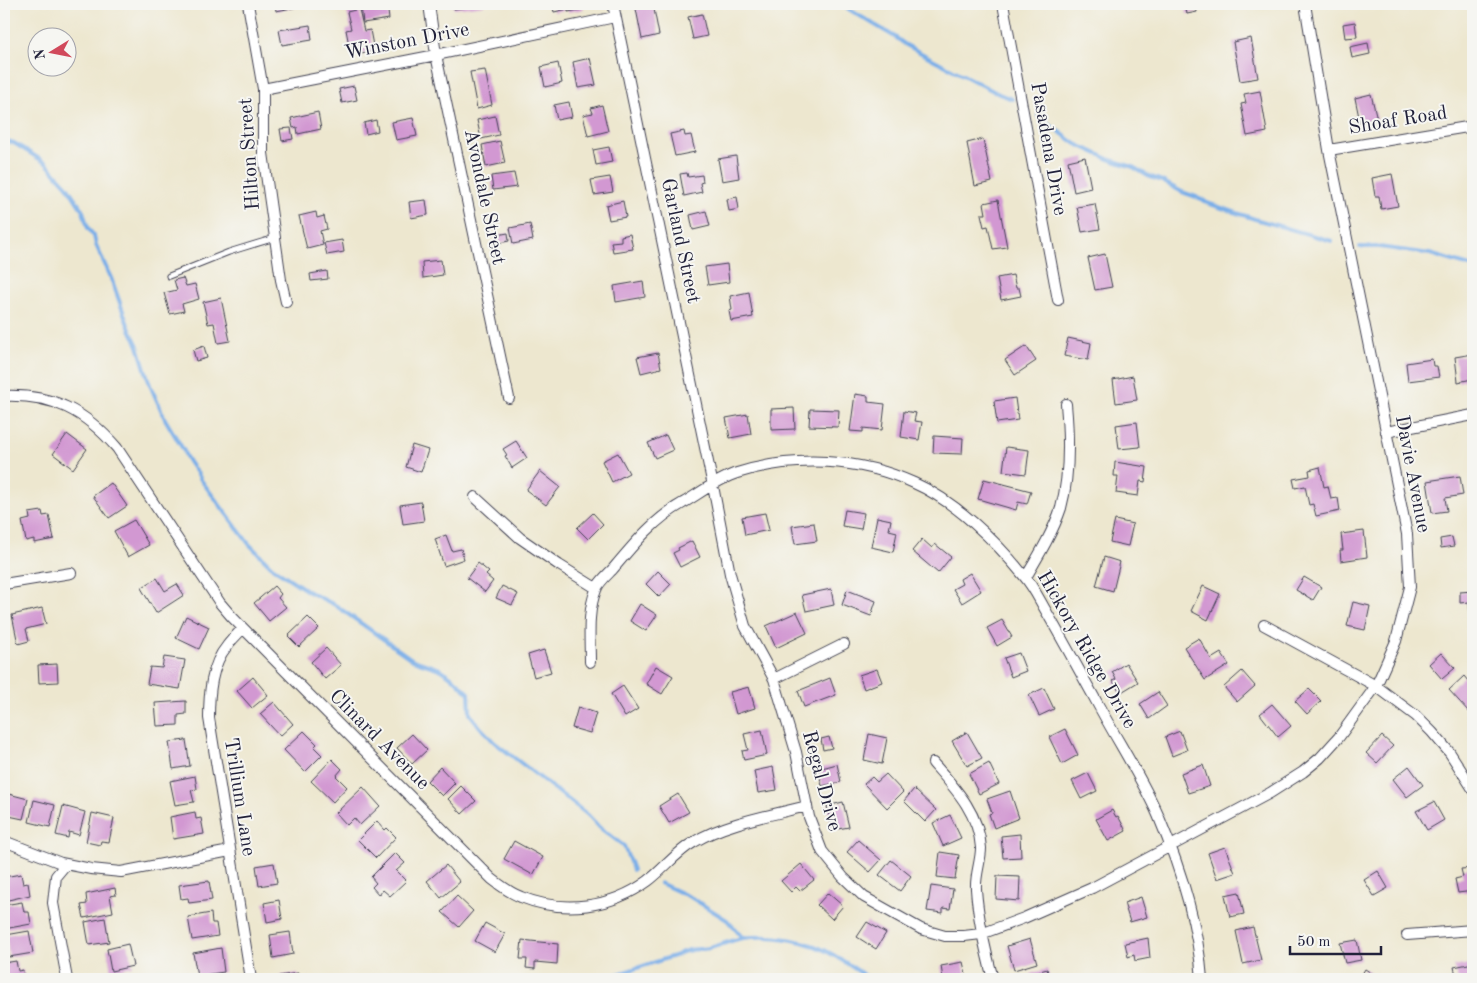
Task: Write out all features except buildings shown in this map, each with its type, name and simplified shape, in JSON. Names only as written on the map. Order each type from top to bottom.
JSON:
[{"type":"street","name":"Hilton Street","points":[[248,4],[263,89],[263,153],[281,280],[286,302]]},
{"type":"street","name":"Avondale Street","points":[[429,4],[436,55],[509,398]]},
{"type":"street","name":"Garland Street","points":[[613,4],[713,486]]},
{"type":"street","name":"Pasadena Drive","points":[[1003,4],[1058,300]]},
{"type":"street","name":"Davie Avenue","points":[[1170,847],[1270,793],[1303,772],[1339,738],[1376,686],[1396,641],[1410,587],[1407,534],[1329,150],[1306,4]]},
{"type":"street","name":"Winston Drive","points":[[263,89],[615,17]]},
{"type":"street","name":"Shoaf Road","points":[[1329,150],[1473,126]]},
{"type":"street","name":"Clinard Avenue","points":[[4,396],[39,397],[56,402],[73,409],[104,432],[117,448],[220,602],[243,628],[492,879],[520,897],[540,904],[577,907],[619,898],[649,880],[678,852],[710,833],[807,806]]},
{"type":"street","points":[[1026,577],[1040,553],[1061,507],[1068,452],[1066,404]]},
{"type":"street","points":[[1386,432],[1473,415]]},
{"type":"street","name":"Hickory Ridge Drive","points":[[590,662],[590,614],[596,588],[656,521],[674,508],[734,474],[784,464],[812,462],[858,466],[895,475],[915,483],[958,510],[979,528],[1026,577],[1057,630],[1158,814],[1183,882],[1194,927],[1202,979]]},
{"type":"street","name":"Regal Drive","points":[[713,486],[730,574],[745,626],[774,679],[796,752],[809,817],[822,851],[843,877],[864,897],[921,929],[944,936],[981,934],[1024,918],[1092,888],[1170,847]]},
{"type":"street","points":[[475,497],[520,538],[596,588]]},
{"type":"street","points":[[4,584],[70,573]]},
{"type":"street","points":[[1264,625],[1376,686],[1416,716],[1450,753],[1473,788]]},
{"type":"street","name":"Trillium Lane","points":[[243,628],[225,647],[217,664],[209,699],[210,730],[251,979]]},
{"type":"street","points":[[774,679],[844,644]]},
{"type":"street","points":[[933,763],[959,792],[971,812],[979,833],[981,850],[976,887],[981,934],[993,979]]},
{"type":"street","points":[[4,841],[66,864],[121,872],[230,851]]},
{"type":"street","points":[[66,864],[56,876],[53,903],[67,979]]},
{"type":"street","points":[[1407,935],[1473,930]]},
{"type":"lane","points":[[169,276],[229,252],[275,238]]},
{"type":"waterway","points":[[840,4],[906,45],[1012,99]]},
{"type":"waterway","points":[[1038,116],[1076,144],[1111,160],[1133,167],[1148,176],[1202,199],[1207,203],[1332,241]]},
{"type":"waterway","points":[[4,140],[14,143],[46,163],[67,186],[83,211],[88,228],[94,236],[138,346],[150,385],[165,419],[201,480],[249,544],[272,567],[309,592],[335,605],[413,660],[440,669],[454,679],[469,693],[470,714],[494,742],[588,815],[600,828],[624,846],[633,870]]},
{"type":"waterway","points":[[1360,247],[1379,247],[1430,254],[1473,267]]},
{"type":"waterway","points":[[660,883],[692,898],[727,920],[743,938]]},
{"type":"waterway","points":[[603,979],[685,951],[710,948],[735,940],[754,937],[803,942],[825,950],[870,979]]}]
